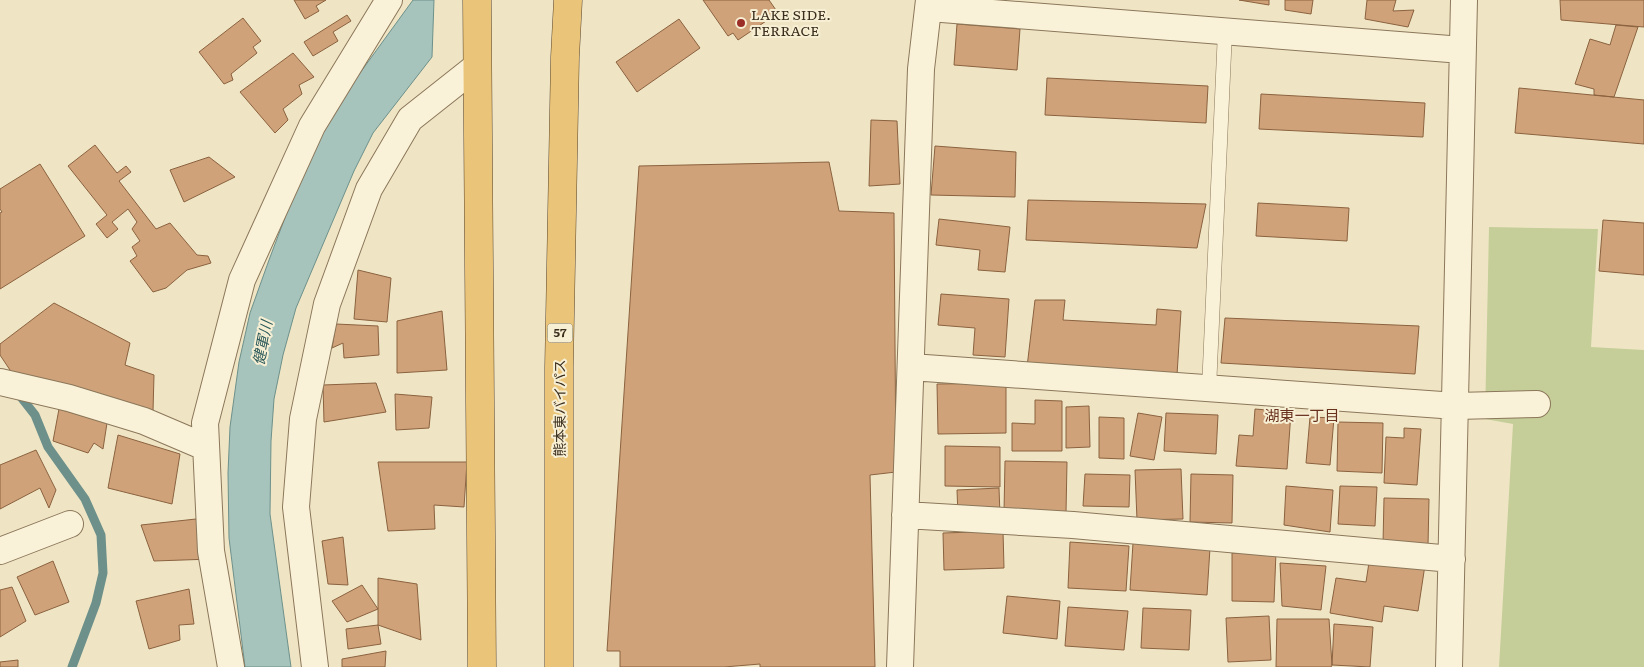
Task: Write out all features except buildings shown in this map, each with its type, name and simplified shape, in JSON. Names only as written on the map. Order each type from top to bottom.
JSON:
[{"type":"highway","points":[[477,0],[482,667]]},
{"type":"highway","name":"熊本東バイパス","points":[[560,667],[559,367],[565,57],[568,0]]},
{"type":"street","points":[[231,667],[211,551],[205,423],[242,280],[312,126],[389,0]]},
{"type":"street","points":[[1449,667],[1464,0]]},
{"type":"street","points":[[906,666],[906,515],[921,69],[929,4],[1462,50]]},
{"type":"street","points":[[315,667],[296,508],[303,419],[327,304],[369,189],[410,119],[477,66]]},
{"type":"street","points":[[911,367],[1456,406],[1537,404]]},
{"type":"street","points":[[0,382],[68,398],[144,421],[205,446]]},
{"type":"street","points":[[906,515],[1074,525],[1452,559]]},
{"type":"street","points":[[0,551],[70,524]]},
{"type":"lane","points":[[1209,388],[1225,31]]},
{"type":"green space","points":[[1489,227],[1598,229],[1591,347],[1644,350],[1644,667],[1499,667],[1513,424],[1485,419]]},
{"type":"water","name":"健軍川","points":[[413,0],[434,0],[432,57],[373,133],[354,171],[296,308],[283,355],[274,399],[271,441],[270,514],[291,667],[245,667],[229,538],[228,473],[230,427],[239,362],[250,313],[306,162],[333,110]]},
{"type":"waterway","points":[[17,392],[35,415],[48,447],[85,499],[101,535],[103,573],[96,603],[72,667]]},
{"type":"place","name":"LAKE SIDE. TERRACE","points":[[741,23]]},
{"type":"district","name":"湖東一丁目","points":[[1302,416]]}]
